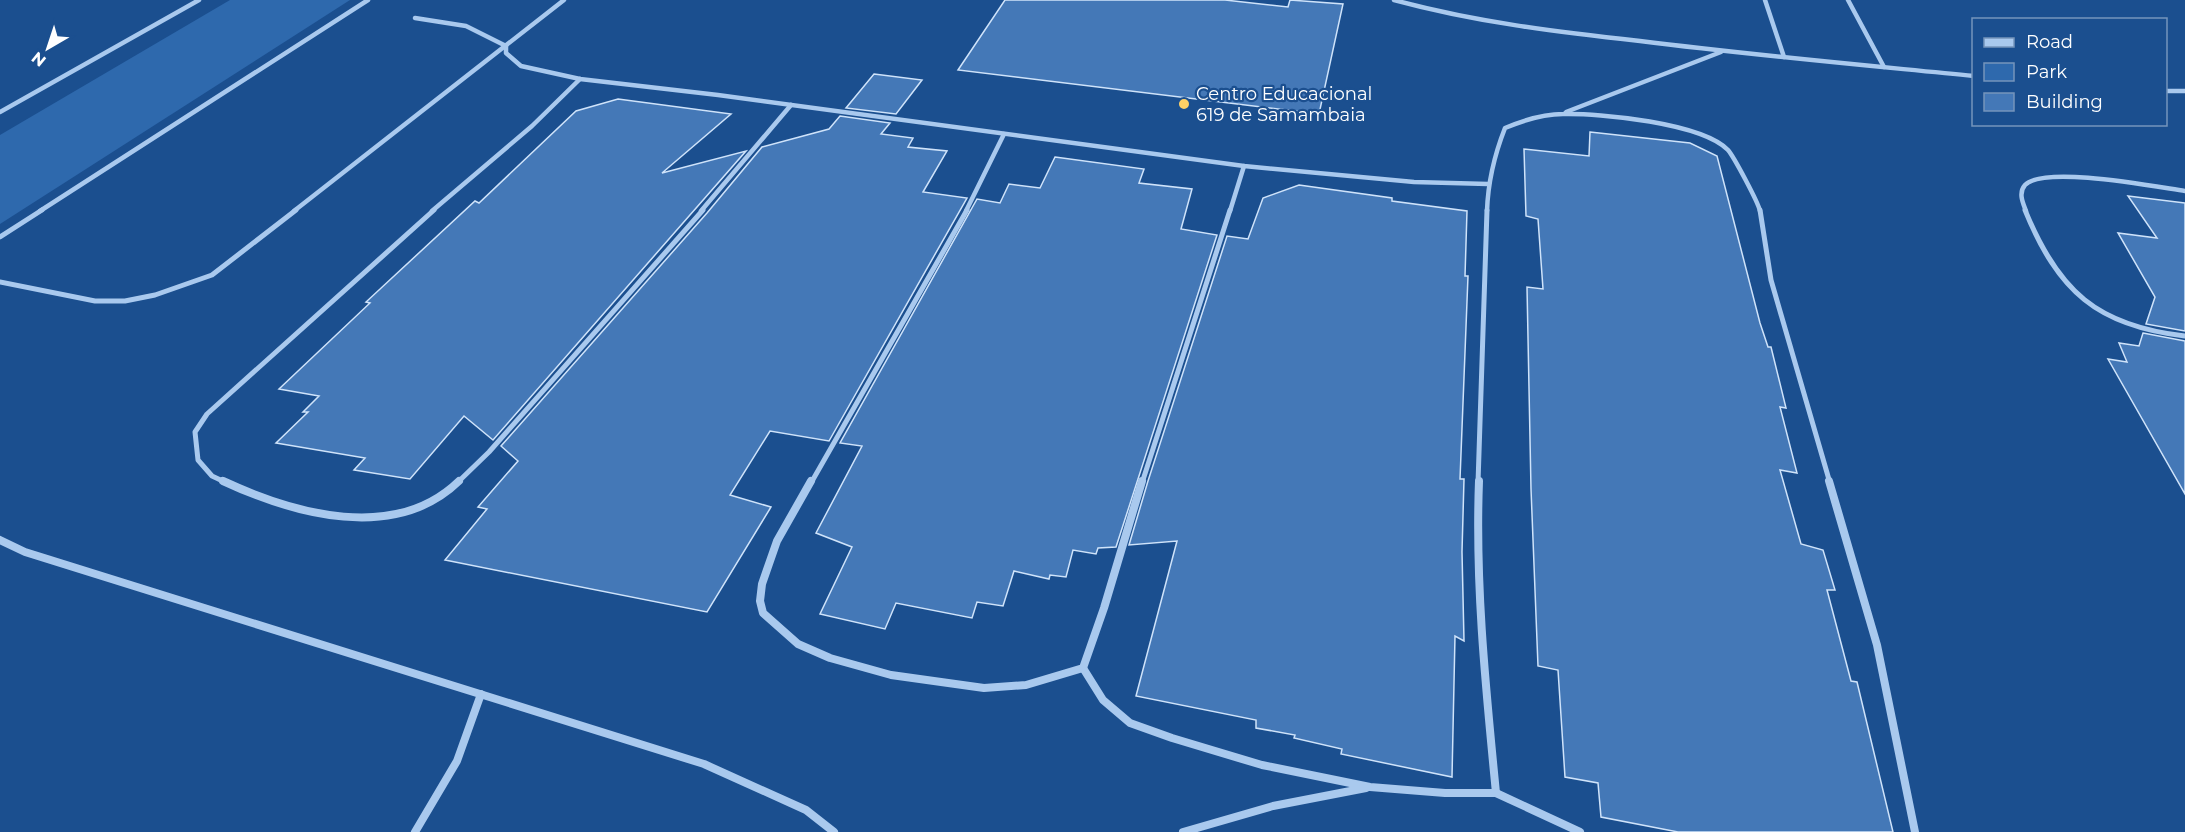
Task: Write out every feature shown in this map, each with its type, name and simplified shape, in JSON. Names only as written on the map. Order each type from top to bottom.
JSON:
[{"type":"street","points":[[0,112],[199,0]]},
{"type":"street","points":[[0,237],[368,0]]},
{"type":"street","points":[[0,282],[95,301],[121,301],[172,290],[212,275],[564,0]]},
{"type":"street","points":[[1394,0],[1477,21],[1722,51],[1972,75]]},
{"type":"street","points":[[1765,0],[1784,57]]},
{"type":"street","points":[[1848,0],[1884,67]]},
{"type":"street","points":[[415,18],[466,26],[506,46]]},
{"type":"street","points":[[506,46],[506,53],[521,66],[580,79],[1244,166],[1414,182],[1488,184]]},
{"type":"street","points":[[1563,114],[1722,51]]},
{"type":"street","points":[[580,79],[532,126],[395,244],[207,414],[195,432],[195,443],[198,460],[212,476],[262,499],[344,518],[391,516],[423,506],[453,487],[489,452],[575,352],[673,244],[791,105]]},
{"type":"street","points":[[2167,91],[2185,91]]},
{"type":"street","points":[[1496,793],[1486,691],[1477,529],[1488,184],[1494,156],[1505,128],[1529,118],[1563,114],[1658,123],[1703,134],[1728,150],[1759,206],[1771,280],[1877,645],[1915,832]]},
{"type":"street","points":[[1004,134],[986,174],[947,246],[777,541],[762,584],[760,601],[763,613],[798,644],[830,658],[891,675],[984,688],[1026,685],[1083,668]]},
{"type":"street","points":[[1083,668],[1103,613],[1134,508],[1198,315],[1244,166]]},
{"type":"street","points":[[2185,191],[2060,177],[2032,181],[2023,186],[2020,193],[2024,206],[2056,270],[2087,302],[2102,313],[2133,326],[2185,336]]},
{"type":"street","points":[[0,540],[26,552],[704,764],[806,810],[834,832]]},
{"type":"street","points":[[1083,668],[1103,700],[1130,723],[1172,738],[1262,765],[1370,787],[1445,793],[1496,793],[1581,832]]},
{"type":"street","points":[[415,832],[457,761],[481,694]]},
{"type":"street","points":[[1183,832],[1273,806],[1370,787]]},
{"type":"green space","points":[[230,0],[350,0],[0,224],[0,135]]},
{"type":"building","points":[[1005,0],[1225,0],[1288,7],[1290,0],[1343,4],[1319,114],[958,70]]},
{"type":"building","points":[[874,74],[922,80],[896,114],[846,108]]},
{"type":"building","points":[[618,99],[731,114],[662,173],[746,151],[493,440],[464,416],[410,479],[354,470],[365,458],[276,443],[308,412],[303,412],[319,396],[279,389],[370,303],[366,302],[475,201],[479,203],[576,111]]},
{"type":"building","points":[[840,116],[890,123],[881,134],[913,138],[908,147],[947,151],[923,192],[967,198],[829,441],[770,431],[730,495],[771,507],[707,612],[445,560],[487,509],[478,507],[518,461],[501,446],[707,213],[762,147],[829,129]]},
{"type":"building","points":[[1590,132],[1690,143],[1717,156],[1760,323],[1768,347],[1771,347],[1786,408],[1780,407],[1797,473],[1780,470],[1801,544],[1823,550],[1835,590],[1827,590],[1851,681],[1857,682],[1893,832],[1678,832],[1601,817],[1598,783],[1565,777],[1558,670],[1538,666],[1531,489],[1527,287],[1543,289],[1538,219],[1526,216],[1524,149],[1589,156]]},
{"type":"building","points":[[1055,157],[1144,169],[1139,183],[1192,189],[1181,229],[1217,235],[1116,547],[1098,548],[1096,554],[1073,550],[1066,577],[1050,575],[1049,579],[1014,571],[1003,606],[977,602],[972,618],[896,603],[885,629],[820,614],[852,547],[816,533],[862,446],[840,443],[977,199],[1000,203],[1009,184],[1040,188]]},
{"type":"building","points":[[1299,185],[1467,211],[1465,276],[1468,276],[1460,479],[1464,479],[1462,552],[1464,641],[1455,636],[1452,777],[1341,754],[1342,749],[1294,738],[1295,735],[1256,728],[1256,720],[1136,696],[1177,541],[1129,545],[1148,481],[1227,236],[1248,239],[1263,198]]},
{"type":"building","points":[[2128,196],[2185,203],[2185,331],[2146,324],[2155,297],[2118,233],[2157,238]]},
{"type":"building","points":[[2143,333],[2185,341],[2185,494],[2108,359],[2127,362],[2119,343],[2139,346]]},
{"type":"place","name":"Centro Educacional 619 de Samambaia","points":[[1184,104]]}]
